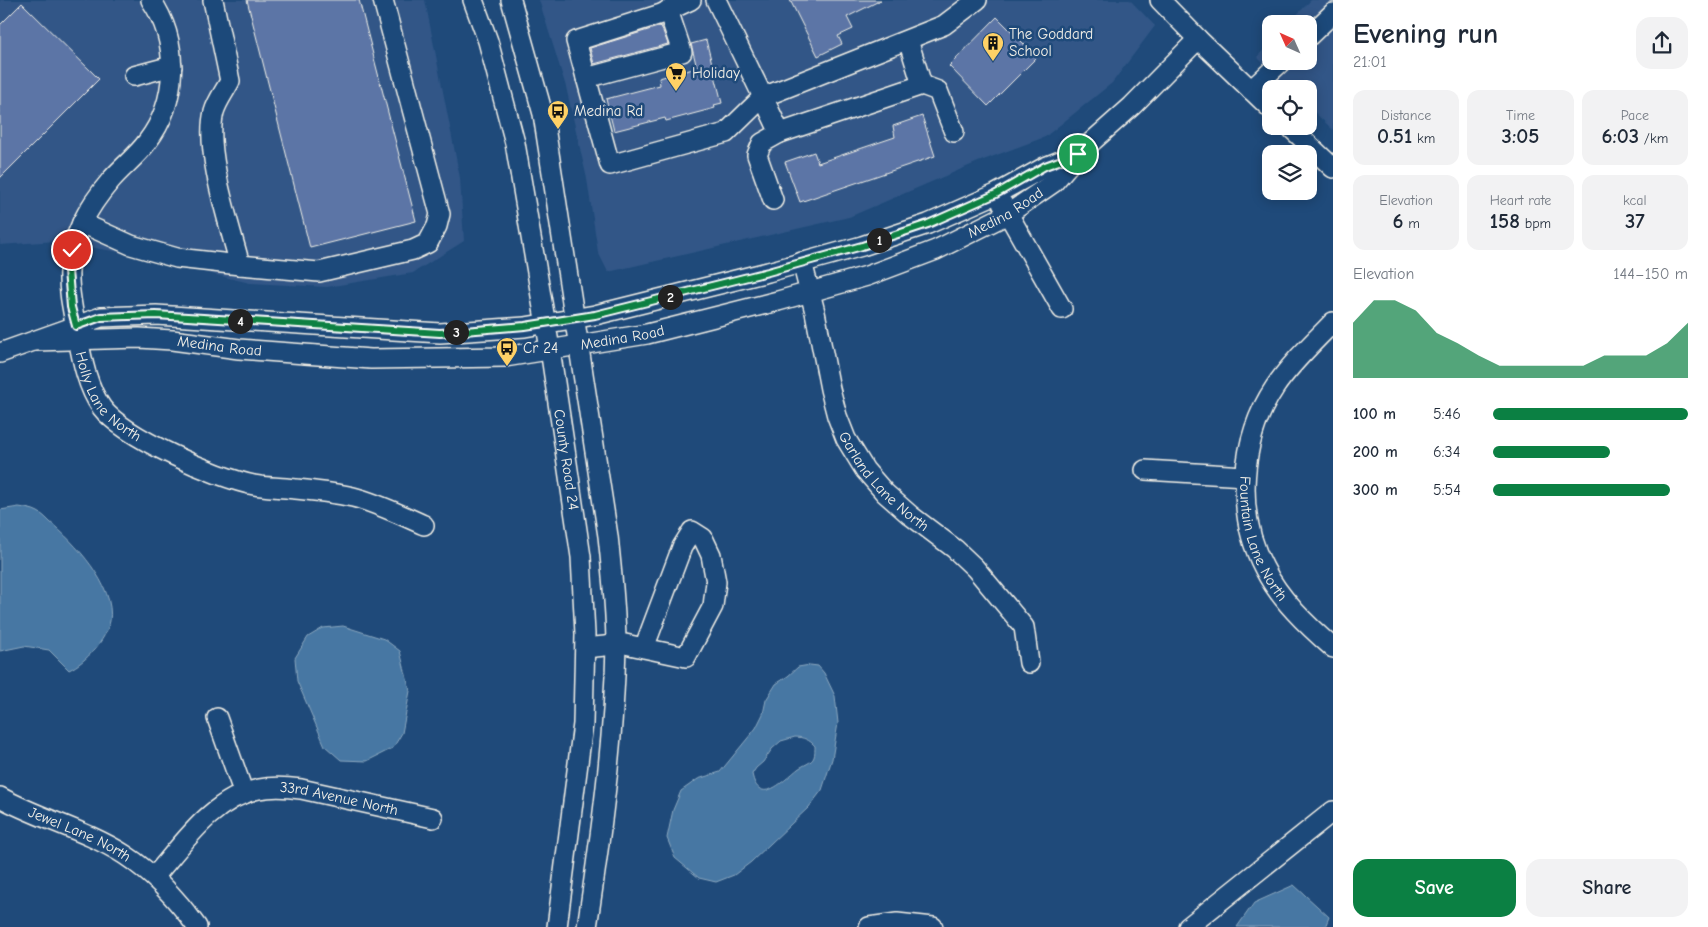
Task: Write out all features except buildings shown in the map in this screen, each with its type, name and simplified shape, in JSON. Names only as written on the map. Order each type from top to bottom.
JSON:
[{"type":"street","name":"Holly Lane North","points":[[151,0],[160,13],[169,39],[172,66],[170,93],[161,120],[147,142],[111,180],[95,201],[82,223],[72,250],[68,270],[71,307],[91,387],[102,407],[120,425],[137,436],[224,477],[254,485],[318,490],[355,498],[424,525]]},
{"type":"street","points":[[213,0],[230,81],[214,110],[210,133],[219,183],[240,265]]},
{"type":"street","points":[[82,223],[131,245],[168,255],[240,265],[319,272],[413,250],[428,243],[437,226],[440,214],[383,0]]},
{"type":"street","name":"County Road 24","points":[[474,0],[488,41],[515,143],[550,349],[581,556],[585,648],[583,724],[558,927]]},
{"type":"street","name":"County Road 24","points":[[511,0],[543,114],[608,536],[614,600],[616,644],[612,731],[587,927]]},
{"type":"street","points":[[691,0],[662,8],[576,41],[610,165],[726,133],[763,97],[944,25],[977,0]]},
{"type":"street","points":[[716,0],[780,133]]},
{"type":"street","points":[[1160,0],[1262,100]]},
{"type":"street","points":[[586,78],[682,52],[662,8]]},
{"type":"street","points":[[1318,27],[1333,13]]},
{"type":"street","name":"Medina Road","points":[[0,352],[35,341],[77,333],[371,359],[505,357],[647,334],[809,292],[867,276],[936,250],[1008,214],[1053,183],[1078,154],[1132,106],[1198,39]]},
{"type":"street","points":[[908,40],[922,85]]},
{"type":"street","points":[[134,76],[172,66]]},
{"type":"street","points":[[1251,90],[1272,70]]},
{"type":"street","points":[[773,200],[757,155],[762,143],[780,133],[922,85],[938,91],[954,132]]},
{"type":"street","points":[[1298,135],[1333,168]]},
{"type":"street","name":"Medina Road","points":[[77,333],[101,317],[156,315],[440,333],[525,326],[595,315],[802,262],[928,224],[996,194],[1045,166],[1078,154]]},
{"type":"street","points":[[996,194],[1062,309]]},
{"type":"street","name":"Garland Lane North","points":[[802,262],[830,389],[837,416],[846,439],[865,470],[885,493],[910,515],[955,549],[975,568],[1024,627],[1029,663]]},
{"type":"street","points":[[1245,476],[1250,446],[1257,422],[1274,387],[1294,362],[1333,322]]},
{"type":"street","name":"Fountain Lane North","points":[[1145,470],[1245,476],[1246,508],[1252,538],[1264,568],[1280,594],[1301,618],[1333,648]]},
{"type":"street","points":[[585,648],[625,644],[686,657],[713,606],[716,582],[711,555],[703,538],[692,531],[682,547],[644,648]]},
{"type":"street","points":[[217,718],[244,794]]},
{"type":"street","name":"33rd Avenue North","points":[[154,877],[219,807],[258,789],[280,787],[301,789],[433,818]]},
{"type":"street","name":"Jewel Lane North","points":[[0,797],[93,838],[125,855],[154,877],[177,900],[197,927]]},
{"type":"street","points":[[1188,927],[1333,811]]},
{"type":"street","points":[[869,927],[897,923],[933,927]]},
{"type":"shaded area","points":[[0,0],[425,0],[460,178],[464,241],[413,273],[327,287],[250,283],[118,252],[56,241],[0,245]]},
{"type":"shaded area","points":[[539,0],[1130,0],[1155,26],[1112,83],[1045,137],[978,162],[849,217],[608,272],[598,252],[587,179],[566,87]]},
{"type":"shaded area","points":[[1311,0],[1333,0],[1333,130],[1317,115],[1317,80],[1281,80],[1270,70],[1318,70],[1318,15],[1297,15]]},
{"type":"shaded area","points":[[1262,52],[1262,62],[1257,57]]},
{"type":"shaded area","points":[[19,507],[31,509],[39,513],[60,531],[91,566],[107,594],[110,621],[104,636],[82,662],[69,670],[49,650],[24,646],[0,651],[0,510]]},
{"type":"shaded area","points":[[343,626],[384,639],[400,651],[410,691],[402,733],[393,748],[367,761],[341,760],[325,746],[297,681],[295,658],[308,637],[323,628]]},
{"type":"shaded area","points":[[818,666],[824,673],[835,696],[838,723],[832,759],[822,790],[809,807],[751,862],[734,875],[716,882],[699,878],[675,858],[667,838],[673,810],[681,791],[698,779],[720,772],[756,728],[763,714],[766,700],[776,684],[798,667]],"holes":[[[795,737],[804,738],[815,746],[813,759],[772,788],[760,789],[755,784],[752,774],[756,768],[781,741]]]},
{"type":"shaded area","points":[[1294,885],[1329,917],[1325,927],[1237,927],[1254,903]]},
{"type":"place","name":"The Goddard School","points":[[993,62]]},
{"type":"place","name":"Holiday","points":[[676,92]]},
{"type":"place","name":"Medina Rd","points":[[558,130]]},
{"type":"place","name":"Cr 24","points":[[507,367]]},
{"type":"route","points":[[72,250],[68,270],[69,290],[76,326],[101,317],[156,315],[440,333],[525,326],[595,315],[768,272],[862,246],[928,224],[996,194],[1045,166],[1078,154]]}]
